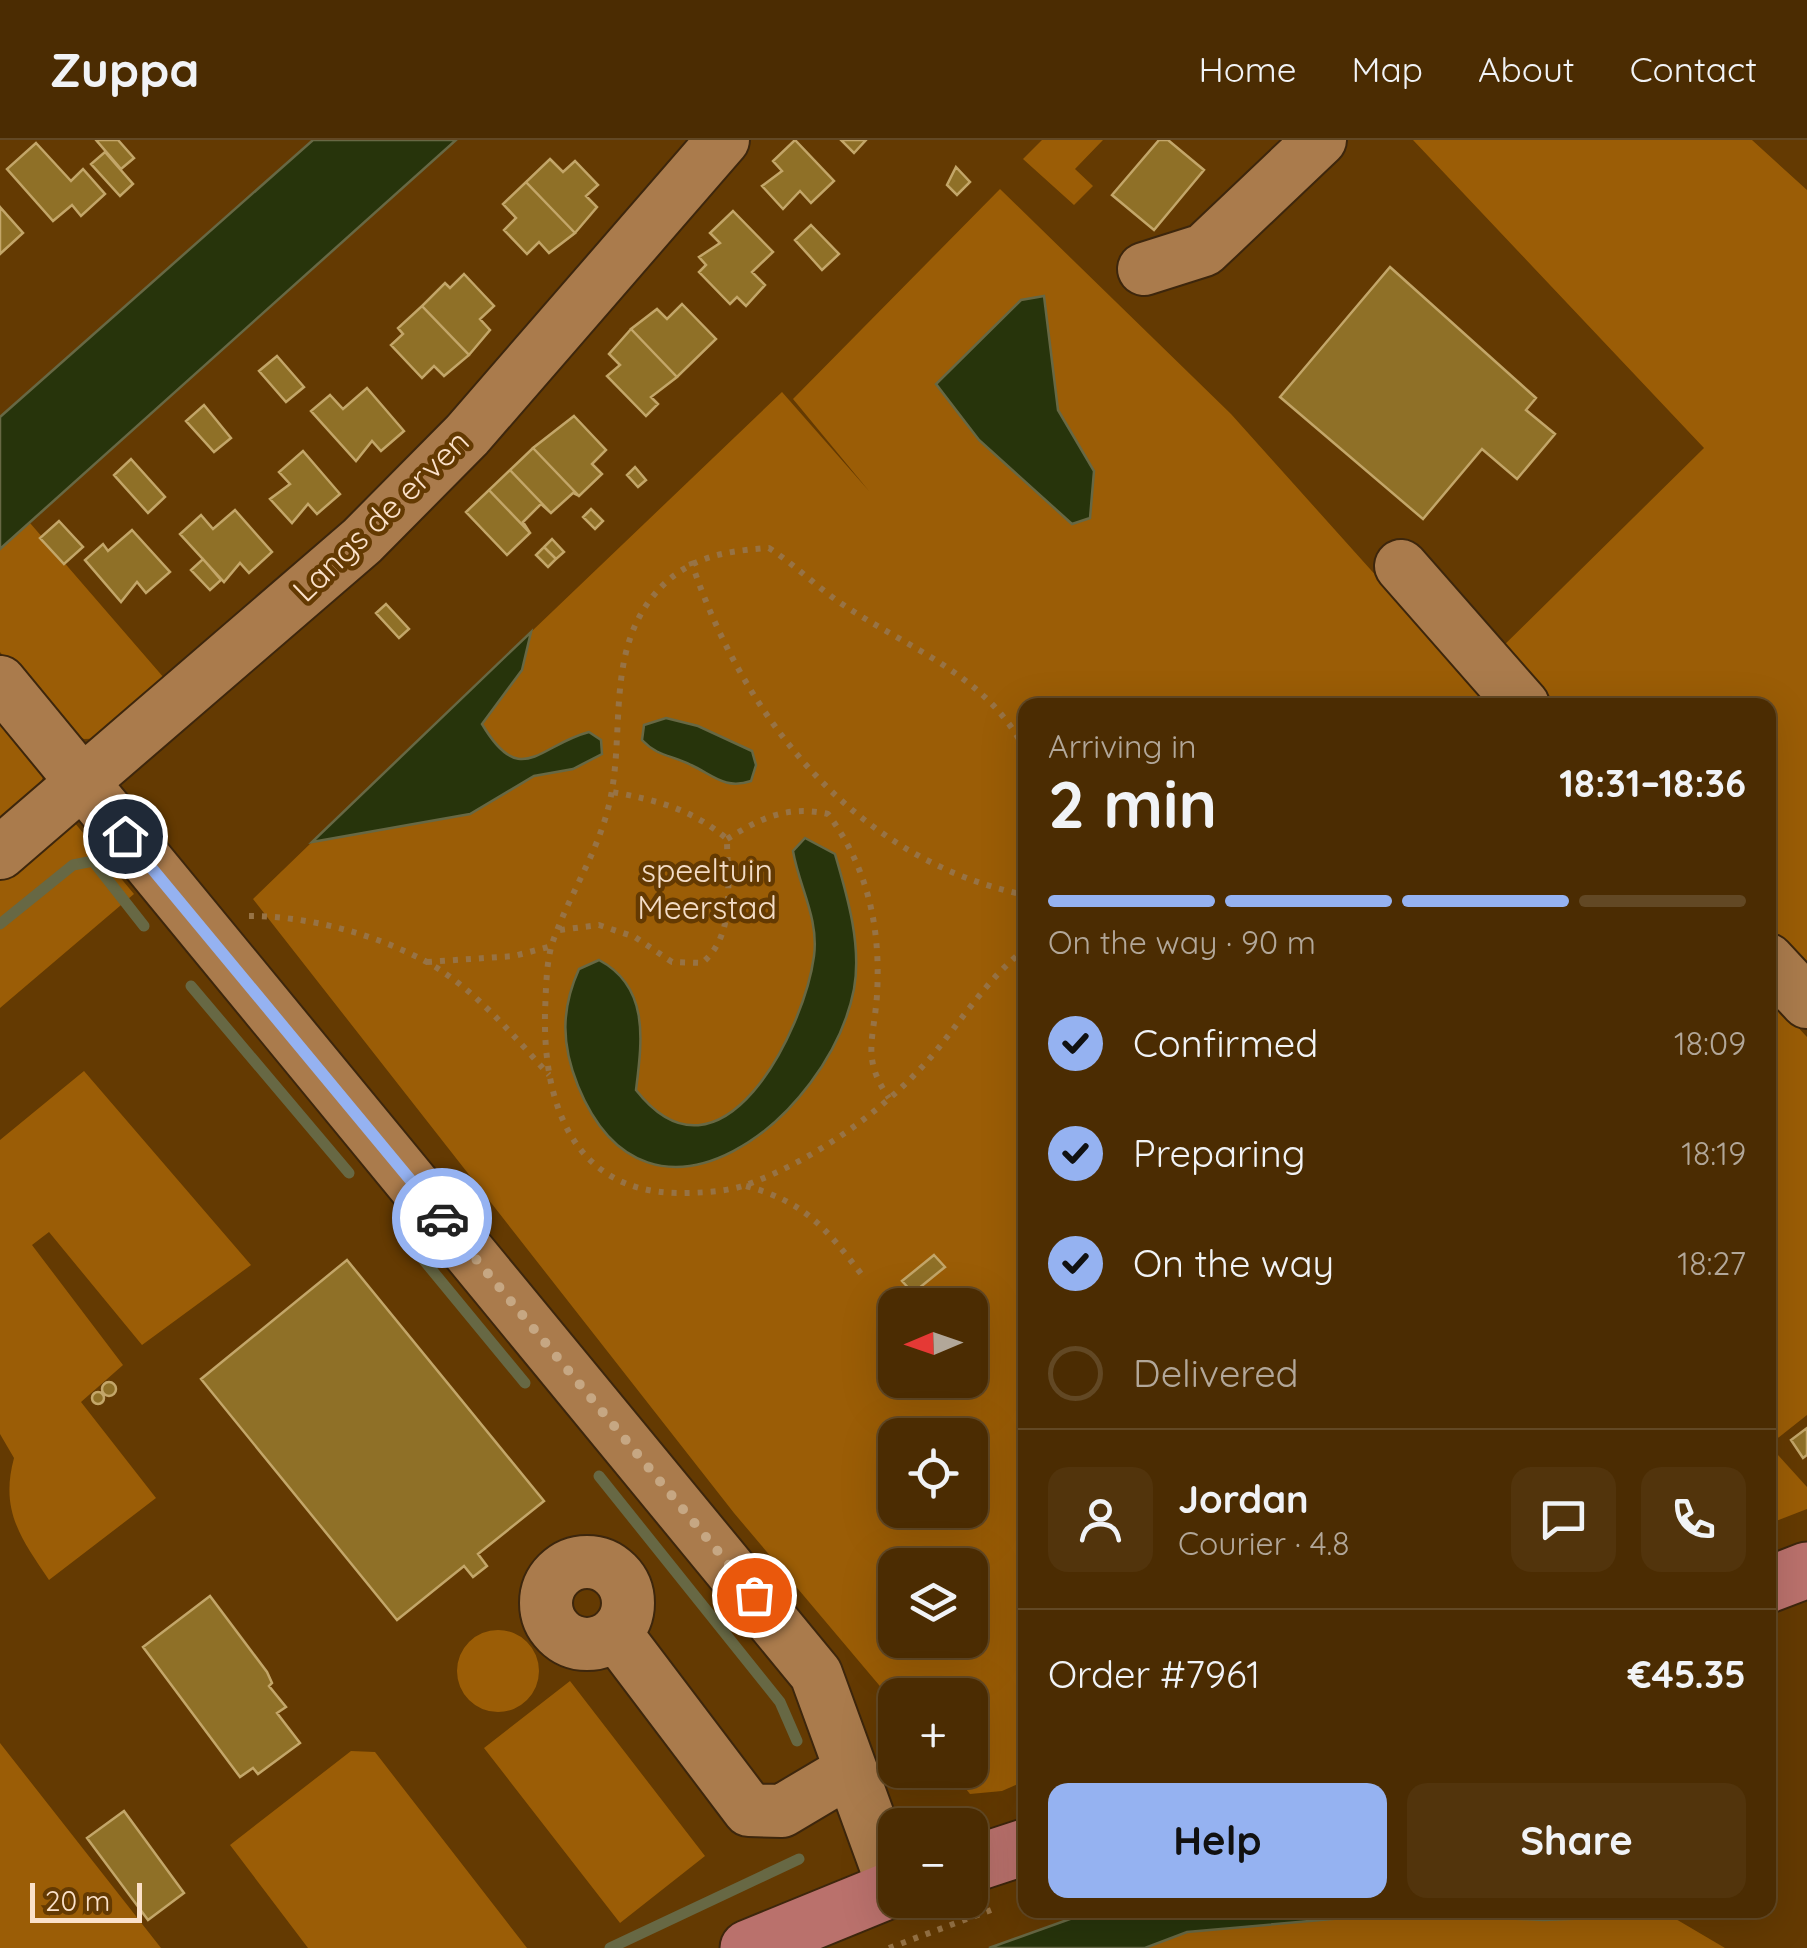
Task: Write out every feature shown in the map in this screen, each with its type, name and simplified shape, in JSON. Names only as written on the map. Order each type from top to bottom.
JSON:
[{"type":"main road","points":[[1776,1581],[1807,1570]]},
{"type":"main road","points":[[988,1858],[1018,1849]]},
{"type":"main road","points":[[748,1948],[878,1895]]},
{"type":"street","name":"Langs de erven","points":[[0,852],[362,541],[467,436],[723,140]]},
{"type":"street","points":[[1144,269],[1204,250],[1320,140]]},
{"type":"street","points":[[1401,566],[1517,698]]},
{"type":"street","points":[[0,682],[691,1516],[816,1674],[878,1844]]},
{"type":"street","points":[[1776,969],[1807,1002]]},
{"type":"street","points":[[616,1633],[749,1810],[782,1811],[851,1770]]},
{"type":"path","points":[[1018,736],[984,694],[909,642],[843,604],[769,548],[733,550],[691,561],[649,601],[630,638],[620,681],[612,792],[591,863],[552,946],[544,1046],[564,1125],[584,1155],[613,1179],[653,1193],[700,1193],[745,1185],[841,1135],[889,1098],[929,1059],[1005,965],[1018,955]]},
{"type":"path","points":[[691,561],[714,620],[745,678],[804,767],[840,802],[933,866],[988,888],[1018,894]]},
{"type":"path","points":[[559,930],[599,925],[635,937],[672,962],[702,964],[720,949],[726,919],[727,839],[708,822],[665,801],[612,792]]},
{"type":"path","points":[[828,814],[840,802]]},
{"type":"path","points":[[727,839],[764,817],[801,808],[828,814],[847,840],[870,892],[877,995],[869,1063],[889,1098]]},
{"type":"path","points":[[201,928],[246,916],[299,916],[426,962],[482,1007],[549,1076]]},
{"type":"path","points":[[426,962],[514,956],[552,946]]},
{"type":"path","points":[[745,1185],[776,1194],[810,1212],[862,1275]]},
{"type":"path","points":[[889,1948],[1007,1905]]},
{"type":"green space","points":[[1042,140],[1103,140],[1075,169],[1093,186],[1074,205],[1023,159]]},
{"type":"green space","points":[[1413,140],[1752,140],[1807,190],[1807,982],[1776,949],[1776,698],[1532,698],[1493,656],[1704,448]]},
{"type":"green space","name":"speeltuin Meerstad","points":[[1000,189],[1231,414],[1486,698],[1018,698],[1018,1784],[1002,1791],[970,1794],[965,1788],[988,1788],[988,1678],[878,1678],[878,1684],[734,1513],[253,899],[312,842],[325,840],[528,644],[531,632],[782,392],[869,491],[793,399]],"holes":[[[1044,297],[1058,410],[1021,300]]]},
{"type":"green space","points":[[30,523],[171,686],[111,738],[84,739],[61,727],[0,652],[0,549]]},
{"type":"green space","points":[[0,724],[43,777],[35,799],[0,835]]},
{"type":"green space","points":[[69,816],[134,894],[0,1008],[0,874]]},
{"type":"green space","points":[[1776,1004],[1807,1037],[1807,1415],[1776,1439]]},
{"type":"green space","points":[[84,1071],[251,1265],[142,1345],[49,1232],[32,1245],[123,1365],[81,1402],[156,1498],[49,1580],[15,1522],[9,1493],[14,1458],[0,1434],[0,1140]]},
{"type":"green space","points":[[1776,1453],[1807,1487],[1807,1509],[1776,1521]]},
{"type":"green space","points":[[498,1630],[527,1642],[539,1671],[527,1700],[498,1712],[469,1700],[457,1671],[469,1642]]},
{"type":"green space","points":[[570,1681],[705,1856],[620,1923],[484,1748]]},
{"type":"green space","points":[[0,1743],[161,1948],[0,1948]]},
{"type":"green space","points":[[351,1751],[375,1752],[527,1948],[308,1948],[230,1845]]},
{"type":"green space","points":[[1344,1918],[1674,1918],[1725,1948],[1145,1948],[1187,1932]]},
{"type":"shaded area","points":[[313,140],[456,140],[0,549],[0,417]]},
{"type":"shaded area","points":[[1044,296],[1058,410],[1094,471],[1090,518],[1072,524],[979,440],[936,384],[1021,300]]},
{"type":"shaded area","points":[[531,632],[522,670],[482,724],[496,744],[520,759],[531,758],[589,732],[601,740],[602,754],[573,769],[534,776],[470,814],[312,842]]},
{"type":"shaded area","points":[[666,718],[698,726],[752,751],[756,765],[751,781],[726,783],[648,746],[642,740],[644,725]]},
{"type":"shaded area","points":[[805,838],[835,854],[852,920],[854,989],[838,1037],[810,1083],[774,1122],[733,1151],[690,1166],[648,1162],[609,1137],[572,1071],[565,1027],[579,969],[599,960],[615,971],[635,1000],[640,1034],[636,1090],[668,1118],[698,1125],[727,1115],[753,1092],[776,1060],[807,988],[814,956],[814,929],[793,851]]},
{"type":"shaded area","points":[[1073,1918],[1344,1918],[1187,1932],[1145,1948],[989,1948]]},
{"type":"shaded area","points":[[1502,1918],[1593,1918],[1543,1920]]},
{"type":"building","points":[[96,140],[118,140],[134,158],[121,169]]},
{"type":"building","points":[[795,140],[834,181],[811,203],[800,191],[783,209],[762,186],[782,171],[773,161]]},
{"type":"building","points":[[841,140],[866,140],[854,153]]},
{"type":"building","points":[[1159,140],[1168,140],[1204,170],[1154,230],[1112,195]]},
{"type":"building","points":[[36,143],[71,181],[83,169],[105,194],[81,216],[72,205],[53,221],[7,169]]},
{"type":"building","points":[[105,152],[133,184],[120,196],[91,164]]},
{"type":"building","points":[[550,159],[563,172],[575,161],[598,185],[586,196],[597,207],[575,233],[526,182]]},
{"type":"building","points":[[956,167],[970,182],[957,195],[947,185]]},
{"type":"building","points":[[526,182],[575,233],[549,253],[539,242],[527,254],[504,230],[516,218],[503,204]]},
{"type":"building","points":[[0,207],[23,233],[0,254]]},
{"type":"building","points":[[733,211],[773,252],[752,272],[765,285],[746,306],[737,297],[730,304],[699,272],[706,265],[699,257],[720,243],[710,233]]},
{"type":"building","points":[[811,225],[839,254],[822,270],[795,240]]},
{"type":"building","points":[[1390,267],[1536,398],[1526,410],[1555,434],[1517,479],[1482,449],[1423,519],[1280,397]]},
{"type":"building","points":[[464,274],[494,306],[480,319],[490,330],[469,355],[422,306],[445,283],[450,288]]},
{"type":"building","points":[[682,304],[716,339],[677,377],[631,329],[657,309],[667,319]]},
{"type":"building","points":[[422,306],[469,355],[444,376],[434,366],[422,378],[391,345],[403,334],[398,328]]},
{"type":"building","points":[[631,329],[677,377],[651,397],[658,404],[646,416],[607,376],[620,365],[609,354]]},
{"type":"building","points":[[277,356],[304,387],[286,402],[259,371]]},
{"type":"building","points":[[367,388],[404,431],[381,451],[372,441],[356,461],[311,411],[330,395],[343,409]]},
{"type":"building","points":[[204,405],[231,438],[214,452],[186,421]]},
{"type":"building","points":[[574,416],[606,450],[592,464],[602,474],[579,496],[533,448]]},
{"type":"building","points":[[533,448],[579,496],[573,493],[551,513],[510,470]]},
{"type":"building","points":[[303,451],[340,494],[317,514],[308,504],[292,523],[270,499],[290,484],[279,472]]},
{"type":"building","points":[[131,459],[165,497],[148,513],[114,475]]},
{"type":"building","points":[[635,467],[646,480],[638,487],[627,475]]},
{"type":"building","points":[[510,470],[551,513],[541,504],[523,522],[530,533],[489,490]]},
{"type":"building","points":[[489,490],[530,533],[507,555],[466,512]]},
{"type":"building","points":[[591,509],[603,521],[595,529],[583,517]]},
{"type":"building","points":[[235,510],[272,552],[249,573],[240,563],[224,582],[180,534],[201,515],[213,529]]},
{"type":"building","points":[[59,521],[83,547],[64,564],[40,538]]},
{"type":"building","points":[[132,530],[170,572],[146,593],[137,582],[121,602],[85,560],[103,544],[108,551]]},
{"type":"building","points":[[552,539],[564,552],[556,559],[544,547]]},
{"type":"building","points":[[544,547],[556,559],[548,567],[536,555]]},
{"type":"building","points":[[203,559],[221,580],[210,590],[191,570]]},
{"type":"building","points":[[386,604],[409,629],[399,638],[376,613]]},
{"type":"building","points":[[934,1255],[945,1267],[919,1288],[908,1288],[902,1281]]},
{"type":"building","points":[[347,1260],[544,1501],[478,1554],[487,1566],[473,1577],[464,1566],[397,1620],[201,1379]]},
{"type":"building","points":[[109,1382],[116,1389],[109,1396],[102,1389]]},
{"type":"building","points":[[98,1392],[104,1398],[98,1404],[92,1398]]},
{"type":"building","points":[[1807,1428],[1807,1455],[1803,1458],[1791,1440]]},
{"type":"building","points":[[210,1596],[267,1672],[272,1683],[269,1686],[286,1707],[277,1713],[300,1743],[258,1774],[253,1768],[240,1777],[143,1647]]},
{"type":"building","points":[[124,1811],[184,1893],[148,1920],[87,1838]]},
{"type":"waterway","points":[[0,924],[73,865],[93,861],[144,926]]},
{"type":"waterway","points":[[191,986],[349,1173]]},
{"type":"waterway","points":[[403,1235],[525,1383]]},
{"type":"waterway","points":[[599,1476],[780,1702],[797,1741]]},
{"type":"waterway","points":[[610,1948],[799,1859]]},
{"type":"way so far","points":[[442,1218],[754,1595]]},
{"type":"route","points":[[125,836],[442,1218]]}]
